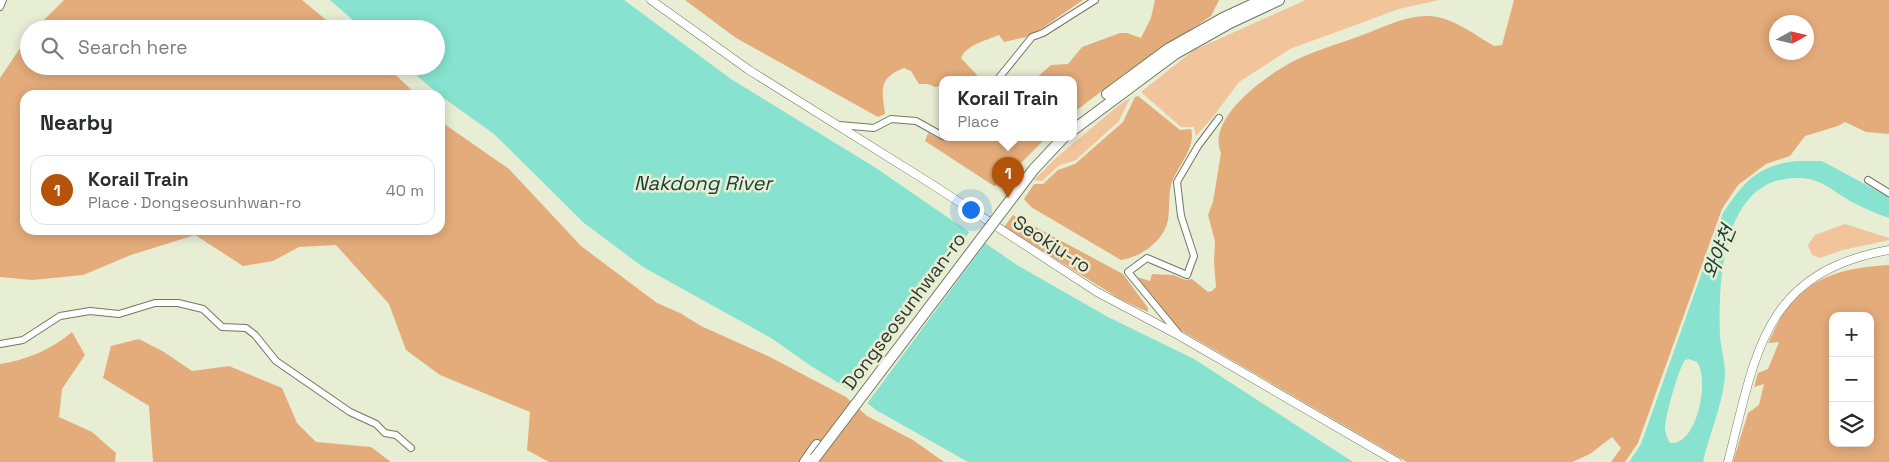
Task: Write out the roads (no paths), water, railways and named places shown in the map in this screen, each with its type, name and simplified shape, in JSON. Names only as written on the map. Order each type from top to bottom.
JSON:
[{"type":"highway","points":[[1077,119],[1168,49],[1223,18],[1262,0]]},
{"type":"highway","points":[[1077,127],[1175,54],[1230,23],[1279,0]]},
{"type":"highway","name":"Dongseosunhwan-ro","points":[[805,462],[1052,141]]},
{"type":"highway","name":"Dongseosunhwan-ro","points":[[814,460],[1032,166],[1060,141]]},
{"type":"street","points":[[0,7],[4,0]]},
{"type":"street","name":"Seokju-ro","points":[[651,0],[749,70],[839,125],[1089,287],[1180,336],[1397,462]]},
{"type":"street","points":[[1000,76],[1032,37],[1044,33],[1095,0]]},
{"type":"street","points":[[1180,336],[1128,272],[1147,258],[1188,275],[1194,256],[1182,216],[1177,182],[1198,146],[1219,118]]},
{"type":"street","points":[[839,125],[874,128],[891,119],[916,121],[939,134]]},
{"type":"street","points":[[1868,180],[1889,193]]},
{"type":"street","points":[[1728,462],[1761,343],[1776,314],[1797,289],[1813,276],[1831,266],[1861,255],[1889,250]]},
{"type":"street","points":[[0,344],[23,340],[60,316],[73,313],[103,311],[119,314],[155,303],[178,303],[203,309],[222,327],[246,328],[255,335],[276,361],[350,412],[376,424],[385,433],[396,435],[411,448]]},
{"type":"water","name":"Nakdong River","points":[[330,0],[624,0],[731,79],[876,168],[1017,265],[1108,317],[1194,359],[1353,462],[968,462],[876,410],[853,392],[771,338],[643,267],[584,223],[494,134],[445,99],[445,90],[433,90],[416,75],[445,75],[445,20],[353,20]]},
{"type":"water","name":"와야천","points":[[1822,161],[1889,197],[1889,218],[1862,207],[1828,187],[1808,179],[1800,178],[1774,182],[1754,194],[1740,212],[1730,235],[1724,261],[1721,287],[1720,336],[1725,369],[1724,384],[1703,462],[1629,462],[1641,444],[1723,213],[1738,192],[1753,177],[1772,166],[1783,163]],"holes":[[[1689,359],[1697,362],[1701,371],[1702,383],[1701,396],[1694,423],[1687,434],[1679,441],[1670,443],[1665,429],[1676,383],[1685,360]]]},
{"type":"place","name":"Korail Train","points":[[1008,198]]}]
